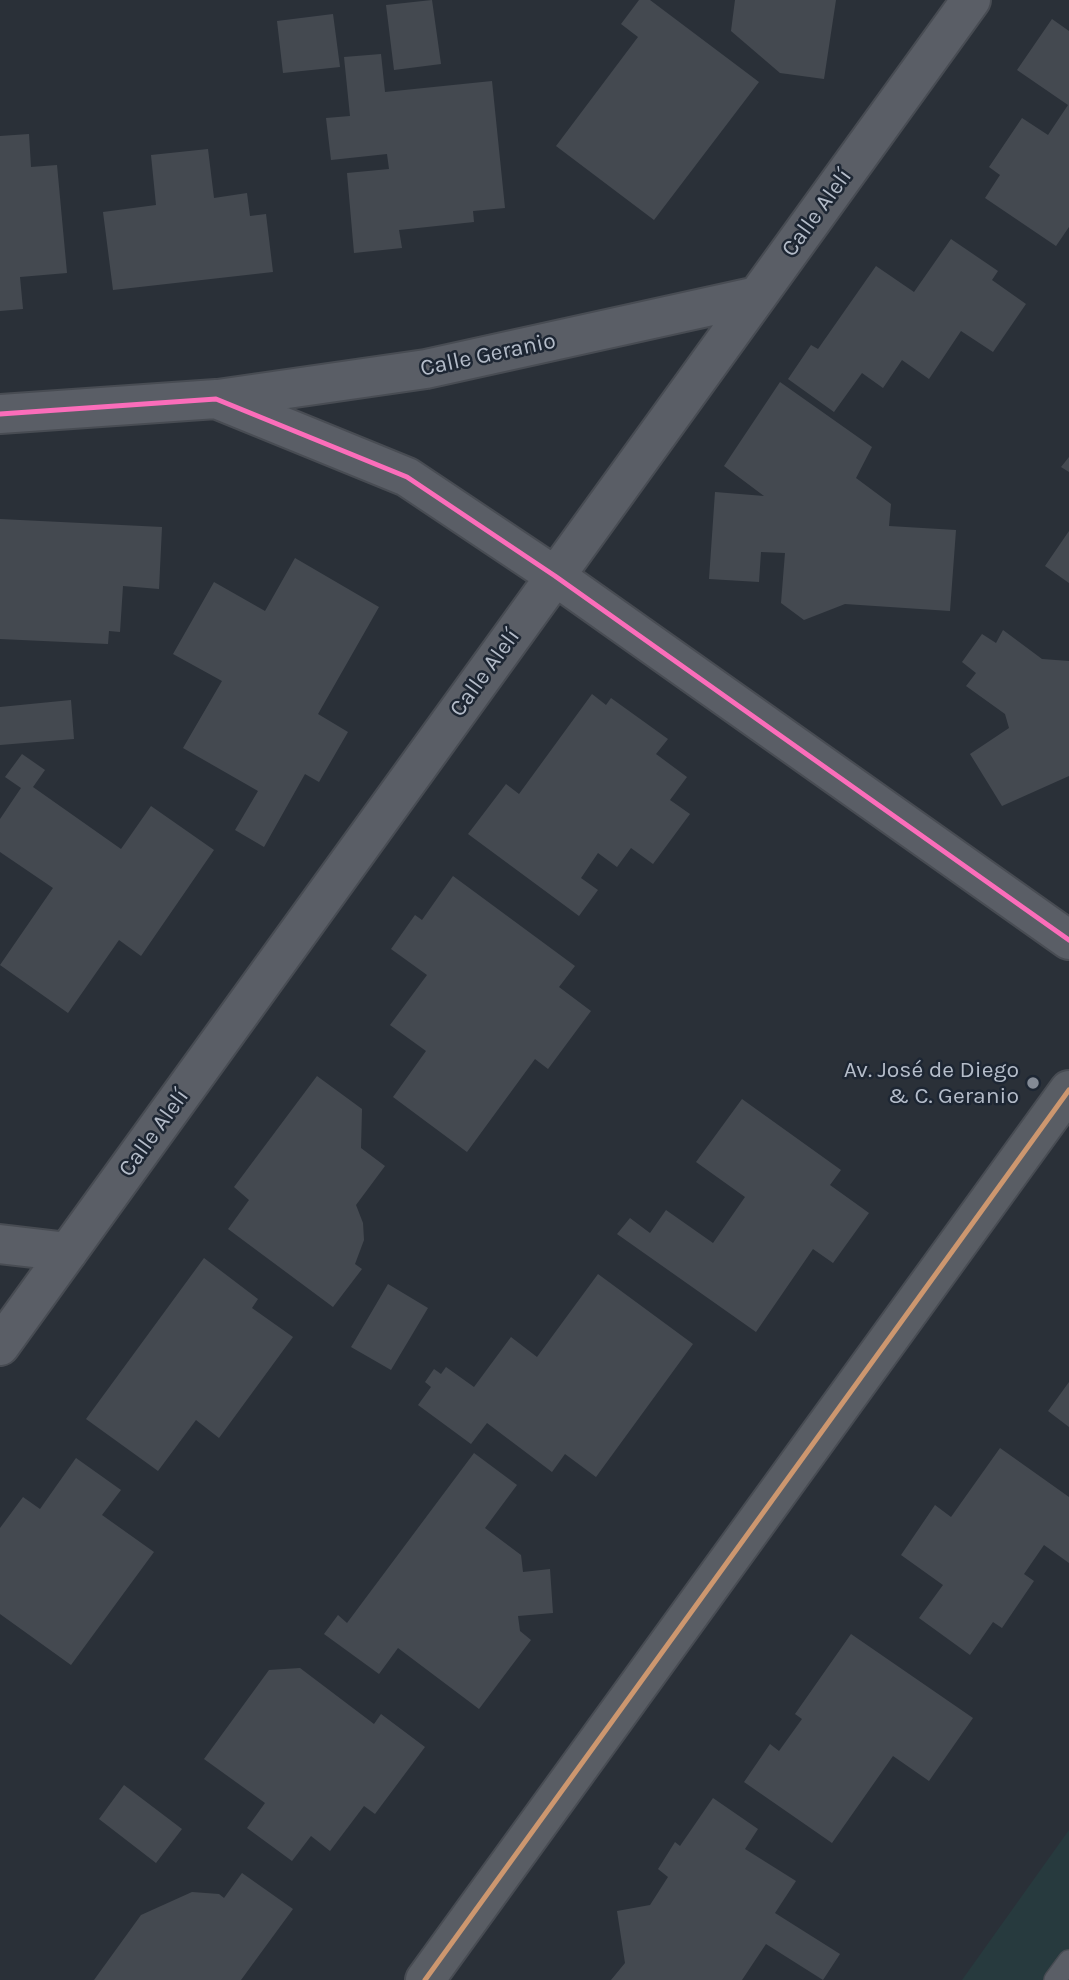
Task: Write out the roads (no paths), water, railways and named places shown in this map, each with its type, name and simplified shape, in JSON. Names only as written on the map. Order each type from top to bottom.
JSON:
[{"type":"street","name":"Calle Alelí","points":[[0,1346],[971,0]]},
{"type":"street","name":"Calle Geranio","points":[[0,414],[216,399],[426,369],[757,296]]},
{"type":"street","name":"Calle Geranio","points":[[216,399],[407,477],[555,576],[1069,940]]},
{"type":"street","points":[[425,1980],[1069,1090]]},
{"type":"street","points":[[0,1244],[68,1252]]},
{"type":"lane","points":[[1055,1980],[1069,1961]]},
{"type":"place","name":"Av. José de Diego & C. Geranio","points":[[1033,1083]]}]
